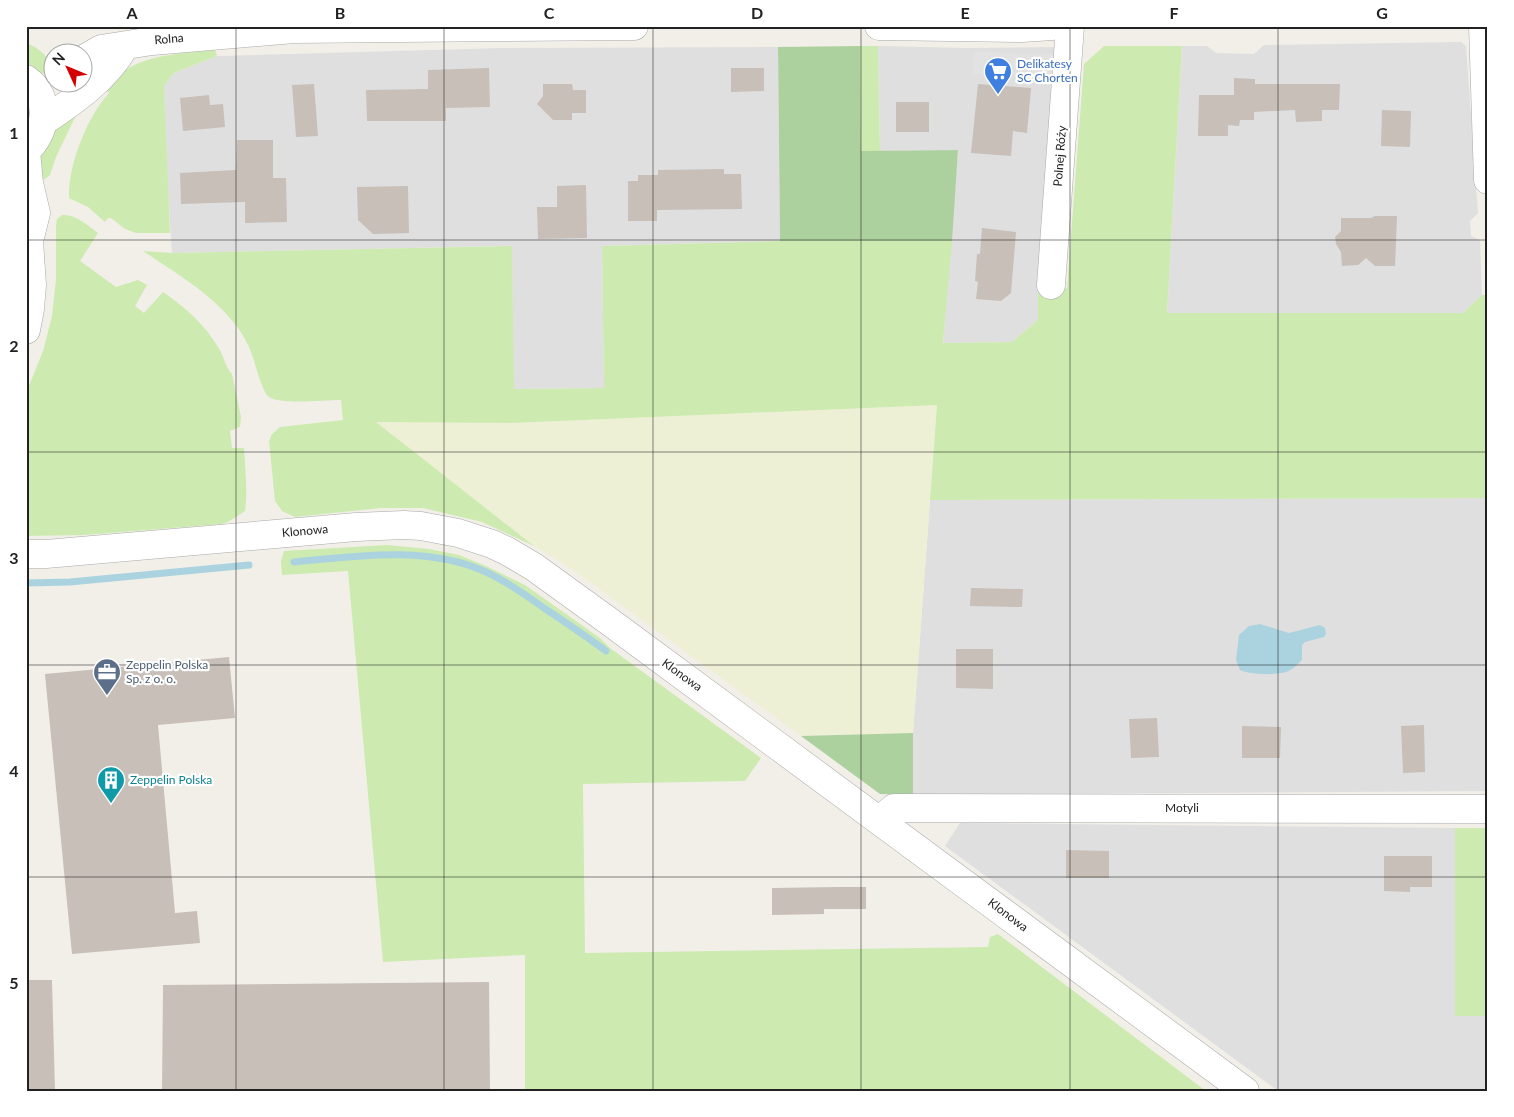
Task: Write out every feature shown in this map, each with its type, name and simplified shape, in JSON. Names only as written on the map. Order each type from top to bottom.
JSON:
[{"type":"street","name":"Rolna","points":[[92,54],[100,49],[152,41],[294,29],[634,26]]},
{"type":"street","points":[[879,26],[1022,28],[1052,26]]},
{"type":"street","name":"Polnej Róży","points":[[1051,285],[1070,26]]},
{"type":"street","points":[[1482,26],[1488,180]]},
{"type":"street","points":[[44,121],[80,97],[116,63],[125,46]]},
{"type":"street","points":[[26,330],[32,284],[28,240],[36,213],[29,183],[26,151],[40,135],[44,121],[44,109],[38,83]]},
{"type":"street","name":"Klonowa","points":[[26,554],[46,554],[264,534],[404,525],[439,528],[492,544],[534,567],[880,820],[1245,1091]]},
{"type":"street","name":"Motyli","points":[[880,820],[894,808],[1488,808]]},
{"type":"shaded area","points":[[1461,42],[1466,46],[1478,213],[1470,221],[1471,236],[1480,240],[1482,295],[1463,313],[1167,313],[1182,46],[1207,46],[1216,53],[1254,54],[1264,45]]},
{"type":"shaded area","points":[[878,46],[1055,47],[1038,284],[1038,320],[1012,342],[943,343],[958,150],[880,151]]},
{"type":"shaded area","points":[[778,47],[780,241],[602,246],[604,388],[513,389],[512,246],[172,253],[166,161],[164,86],[174,73],[217,56],[502,48]]},
{"type":"shaded area","points":[[974,52],[1057,54],[1055,77],[972,74]]},
{"type":"shaded area","points":[[1488,498],[1488,791],[913,795],[913,733],[930,500]]},
{"type":"shaded area","points":[[960,823],[1455,828],[1455,1016],[1488,1016],[1488,1091],[1278,1091],[945,846]]},
{"type":"green space","points":[[26,43],[42,52],[42,74],[26,71]]},
{"type":"green space","points":[[860,46],[878,46],[880,151],[861,152]]},
{"type":"green space","points":[[860,46],[861,151],[958,150],[952,241],[780,241],[778,47]]},
{"type":"green space","points":[[1104,46],[1182,46],[1167,313],[1463,313],[1482,295],[1488,295],[1488,498],[930,500],[937,405],[512,423],[376,422],[534,546],[482,522],[423,508],[381,508],[295,517],[282,511],[275,501],[269,441],[272,434],[280,427],[343,420],[341,400],[283,401],[269,397],[261,383],[247,343],[228,316],[206,295],[143,251],[172,253],[512,246],[514,389],[604,388],[602,246],[780,241],[952,241],[943,343],[1012,342],[1038,320],[1038,284],[1067,288],[1084,64]]},
{"type":"green space","points":[[215,50],[217,56],[174,73],[164,86],[170,233],[136,233],[125,229],[111,218],[108,218],[105,222],[88,207],[69,198],[72,171],[80,142],[93,115],[109,93],[106,89],[123,72],[143,61]]},
{"type":"green space","points":[[78,111],[56,157],[50,175],[37,182],[37,161],[54,131]]},
{"type":"green space","points":[[62,215],[77,218],[98,233],[80,261],[116,287],[138,280],[147,285],[135,306],[144,313],[163,292],[194,316],[220,350],[232,374],[241,417],[240,427],[230,431],[232,448],[244,448],[246,480],[245,511],[228,522],[84,535],[26,536],[26,393],[43,351],[52,316],[56,279],[56,226],[57,219]]},
{"type":"green space","points":[[937,405],[913,733],[801,736],[573,570],[534,546],[375,422],[512,423]]},
{"type":"green space","points":[[387,545],[429,549],[459,555],[525,585],[600,638],[610,648],[761,758],[745,781],[583,784],[585,953],[988,947],[990,937],[998,934],[1206,1091],[525,1091],[525,955],[383,962],[348,571],[282,575],[281,561],[284,551]]},
{"type":"green space","points":[[913,733],[913,795],[880,794],[801,736]]},
{"type":"green space","points":[[1455,828],[1488,828],[1488,1016],[1455,1016]]},
{"type":"water","points":[[1260,624],[1289,633],[1320,625],[1325,628],[1326,634],[1324,637],[1305,642],[1302,645],[1302,660],[1288,671],[1276,674],[1263,674],[1240,670],[1236,660],[1239,635],[1249,626]]},
{"type":"building","points":[[489,68],[490,107],[446,108],[446,121],[367,121],[366,90],[428,89],[428,70]]},
{"type":"building","points":[[731,68],[764,68],[764,91],[731,92]]},
{"type":"building","points":[[1234,78],[1255,79],[1255,84],[1340,84],[1339,110],[1322,110],[1322,121],[1296,122],[1295,110],[1254,112],[1254,120],[1240,120],[1239,126],[1228,125],[1228,136],[1198,136],[1199,95],[1234,95]]},
{"type":"building","points":[[314,84],[318,136],[296,137],[292,85]]},
{"type":"building","points":[[543,84],[572,84],[573,90],[586,90],[586,113],[572,113],[572,120],[553,120],[537,104],[543,96]]},
{"type":"building","points":[[978,84],[1031,88],[1027,133],[1013,131],[1011,156],[971,153]]},
{"type":"building","points":[[209,95],[210,105],[223,104],[225,127],[183,131],[180,98]]},
{"type":"building","points":[[896,102],[929,102],[929,132],[896,132]]},
{"type":"building","points":[[1382,110],[1411,111],[1410,147],[1381,146]]},
{"type":"building","points":[[237,140],[273,140],[273,178],[286,178],[287,222],[245,223],[245,202],[181,204],[180,173],[236,170]]},
{"type":"building","points":[[724,169],[724,174],[741,174],[742,209],[657,210],[657,221],[628,221],[628,181],[638,181],[638,175],[658,175],[658,170]]},
{"type":"building","points":[[586,185],[587,238],[538,239],[537,207],[557,207],[557,186]]},
{"type":"building","points":[[408,186],[409,233],[373,234],[358,220],[357,187]]},
{"type":"building","points":[[1375,216],[1397,216],[1395,266],[1375,266],[1366,258],[1358,265],[1342,266],[1341,252],[1336,244],[1335,237],[1341,231],[1341,218],[1371,218]]},
{"type":"building","points":[[982,228],[1016,232],[1011,293],[1001,301],[976,299],[978,282],[975,281],[977,254],[980,254]]},
{"type":"building","points":[[971,588],[1023,589],[1022,607],[970,606]]},
{"type":"building","points":[[956,649],[993,649],[993,689],[956,688]]},
{"type":"building","name":"Zeppelin Polska","points":[[229,657],[235,718],[158,725],[175,913],[197,911],[200,943],[72,954],[45,674]]},
{"type":"building","points":[[1157,718],[1159,757],[1131,758],[1129,719]]},
{"type":"building","points":[[1424,725],[1425,772],[1403,773],[1401,726]]},
{"type":"building","points":[[1242,726],[1281,727],[1280,758],[1242,758]]},
{"type":"building","points":[[1066,850],[1109,851],[1109,878],[1066,878]]},
{"type":"building","points":[[1384,856],[1432,856],[1432,887],[1410,887],[1410,892],[1384,891]]},
{"type":"building","points":[[866,887],[866,909],[824,909],[824,914],[772,915],[772,888]]},
{"type":"building","points":[[26,980],[52,980],[55,1091],[26,1091]]},
{"type":"building","points":[[489,982],[490,1091],[162,1091],[163,985]]},
{"type":"waterway","points":[[294,562],[366,555],[416,555],[464,564],[486,572],[523,593],[606,651]]},
{"type":"waterway","points":[[26,583],[70,582],[249,565]]},
{"type":"place","name":"Delikatesy SC Chorten","points":[[998,95]]},
{"type":"place","name":"Zeppelin Polska Sp. z o. o.","points":[[107,696]]},
{"type":"place","name":"Zeppelin Polska","points":[[111,804]]}]
